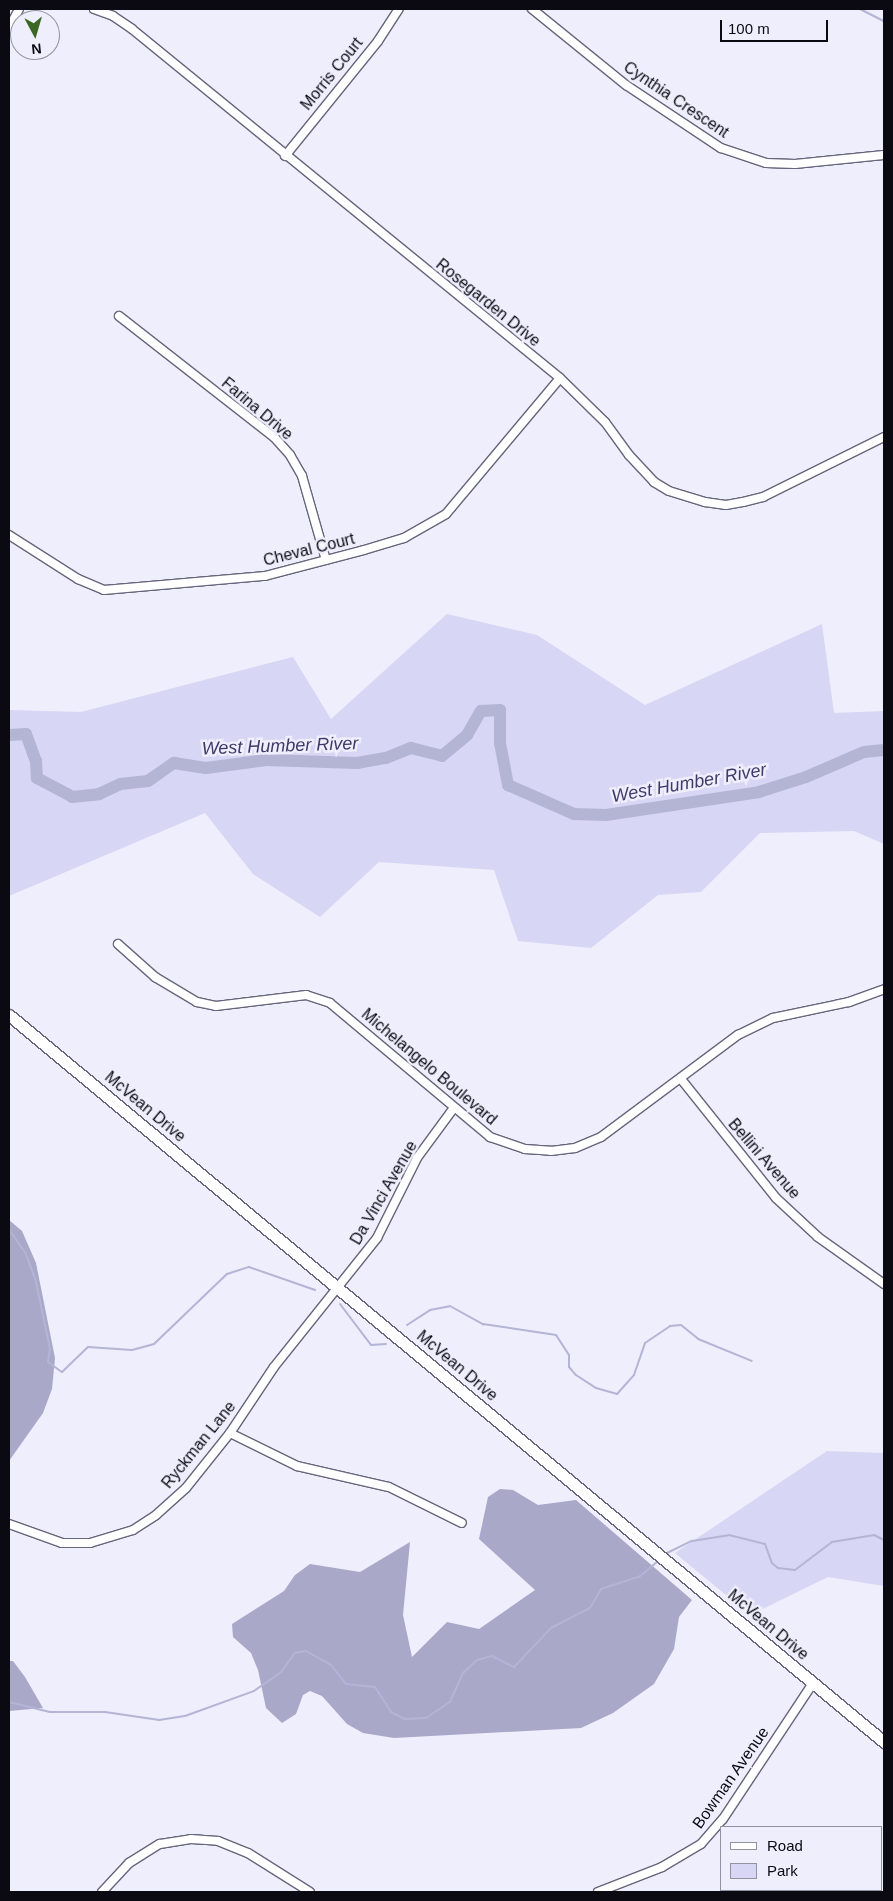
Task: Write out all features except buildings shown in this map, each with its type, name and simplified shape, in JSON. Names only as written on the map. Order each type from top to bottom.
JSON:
[{"type":"main road","name":"McVean Drive","points":[[9,1015],[884,1742]]},
{"type":"street","points":[[9,28],[19,9]]},
{"type":"street","name":"Rosegarden Drive","points":[[94,9],[113,16],[132,29],[285,156],[560,378],[605,422],[629,455],[654,482],[677,495],[699,501],[726,504],[763,497],[884,437]]},
{"type":"street","name":"Morris Court","points":[[285,156],[378,41],[399,9]]},
{"type":"street","name":"Cynthia Crescent","points":[[532,9],[626,85],[721,148],[766,163],[795,164],[884,155]]},
{"type":"street","name":"Farina Drive","points":[[119,316],[274,437],[290,455],[302,476],[326,560]]},
{"type":"street","name":"Cheval Court","points":[[9,535],[78,579],[104,590],[265,576],[404,538],[446,514],[560,378]]},
{"type":"street","name":"Michelangelo Boulevard","points":[[118,944],[155,978],[197,1002],[216,1006],[306,995],[330,1003],[453,1109],[500,1142],[525,1149],[551,1151],[575,1148],[600,1137],[681,1079],[738,1035],[773,1018],[849,1002],[884,989]]},
{"type":"street","name":"Bellini Avenue","points":[[681,1079],[776,1198],[818,1237],[884,1284]]},
{"type":"street","name":"Da Vinci Avenue","points":[[339,1289],[377,1238],[417,1158],[453,1109]]},
{"type":"street","name":"Ryckman Lane","points":[[9,1524],[62,1543],[90,1543],[133,1530],[156,1516],[186,1488],[230,1434],[274,1367],[339,1289]]},
{"type":"street","points":[[230,1434],[298,1466],[389,1487],[462,1523]]},
{"type":"street","name":"Bowman Avenue","points":[[598,1892],[662,1867],[700,1844],[723,1819],[813,1683]]},
{"type":"street","points":[[102,1892],[129,1863],[160,1844],[191,1840],[218,1841],[248,1853],[310,1892]]},
{"type":"green space","points":[[447,614],[537,635],[645,705],[822,624],[834,713],[884,711],[884,844],[854,831],[760,833],[701,892],[658,895],[591,948],[518,941],[494,870],[379,862],[320,917],[253,874],[205,813],[9,896],[9,710],[81,712],[293,657],[331,719]]},
{"type":"green space","points":[[827,1451],[884,1453],[884,1586],[828,1577],[750,1615],[675,1553]]},
{"type":"shaded area","points":[[9,1220],[22,1231],[36,1263],[55,1358],[52,1389],[43,1413],[9,1461]]},
{"type":"shaded area","points":[[500,1489],[513,1490],[538,1505],[576,1500],[692,1600],[679,1617],[674,1649],[654,1684],[613,1713],[581,1728],[394,1738],[363,1733],[347,1724],[322,1696],[310,1691],[303,1695],[296,1714],[282,1723],[266,1708],[258,1670],[251,1653],[233,1637],[232,1624],[284,1591],[295,1575],[310,1564],[360,1572],[410,1542],[403,1615],[412,1657],[447,1622],[479,1629],[535,1590],[479,1539],[488,1497]]},
{"type":"shaded area","points":[[9,1661],[13,1661],[25,1677],[43,1708],[9,1711]]},
{"type":"waterway","points":[[860,9],[884,21]]},
{"type":"waterway","name":"West Humber River","points":[[9,735],[26,734],[36,761],[37,778],[72,797],[99,794],[120,784],[148,781],[174,763],[206,768],[266,760],[357,763],[386,758],[411,748],[442,756],[467,735],[481,711],[500,710],[500,743],[508,785],[574,814],[606,815],[759,792],[806,777],[864,752],[884,750]]},
{"type":"waterway","points":[[10,1231],[26,1254],[36,1282],[50,1349],[48,1362],[62,1372],[88,1347],[132,1350],[154,1344],[227,1274],[249,1267],[315,1290]]},
{"type":"waterway","points":[[340,1304],[371,1345],[386,1344]]},
{"type":"waterway","points":[[407,1325],[430,1310],[450,1306],[483,1324],[556,1335],[569,1355],[569,1367],[576,1375],[596,1388],[617,1394],[634,1375],[645,1343],[670,1326],[681,1325],[698,1339],[752,1361]]},
{"type":"waterway","points":[[667,1553],[692,1541],[729,1535],[765,1544],[772,1563],[778,1568],[795,1570],[832,1542],[874,1535],[884,1540]]},
{"type":"waterway","points":[[9,1702],[50,1712],[105,1712],[159,1720],[185,1716],[254,1691],[281,1672],[295,1653],[306,1651],[331,1665],[346,1684],[375,1687],[391,1712],[405,1719],[426,1718],[450,1702],[463,1673],[477,1660],[492,1656],[514,1667],[551,1628],[590,1608],[601,1589],[639,1577],[657,1562]]}]
